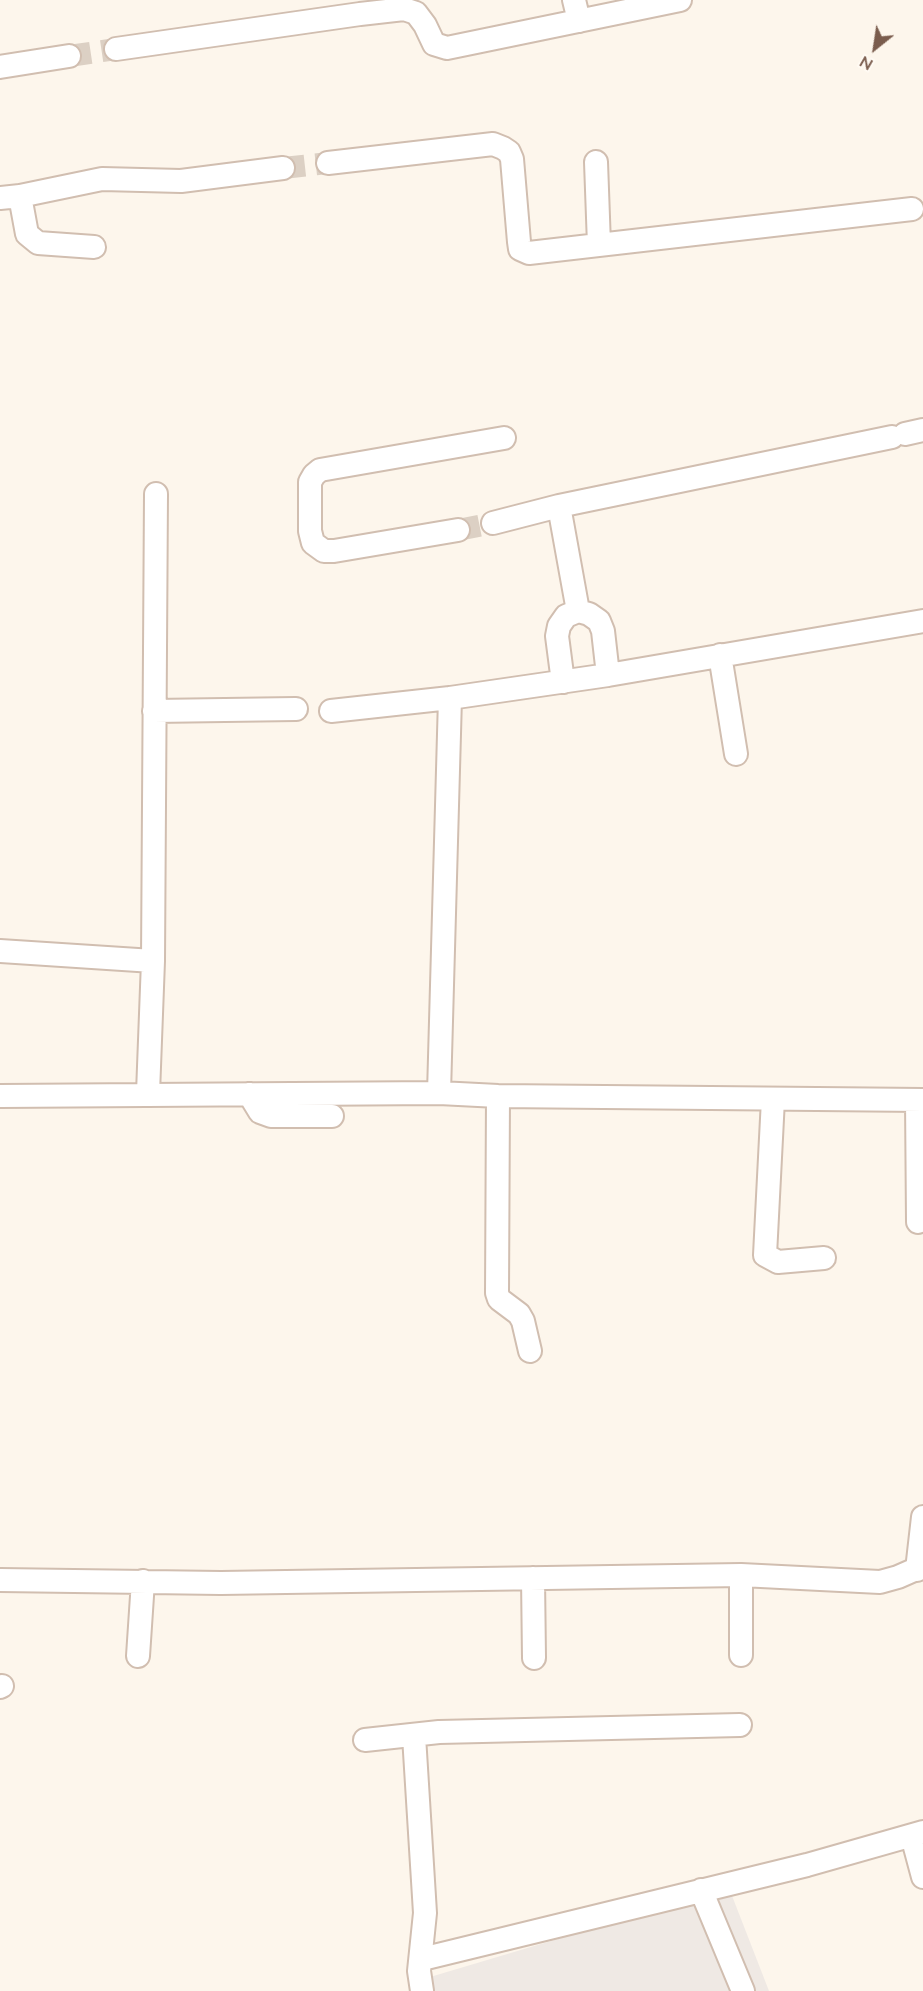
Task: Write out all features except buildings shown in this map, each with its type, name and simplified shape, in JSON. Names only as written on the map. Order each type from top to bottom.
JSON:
[{"type":"street","points":[[116,49],[404,9],[416,14],[425,25],[431,41],[440,47],[447,48],[577,10],[680,0]]},
{"type":"street","points":[[0,67],[69,56]]},
{"type":"street","points":[[328,162],[493,144],[509,152],[512,159],[520,249],[529,253],[912,210]]},
{"type":"street","points":[[596,162],[599,245]]},
{"type":"street","points":[[94,247],[38,243],[27,234],[10,197],[102,179],[181,181],[283,168]]},
{"type":"street","points":[[493,523],[559,506],[907,434]]},
{"type":"street","points":[[458,530],[324,551],[313,543],[310,531],[310,482],[320,470],[504,438]]},
{"type":"street","points":[[148,1094],[153,960],[156,494]]},
{"type":"street","points":[[559,506],[578,611]]},
{"type":"street","points":[[563,682],[557,636],[559,626],[566,616],[578,611],[589,614],[599,621],[603,631],[608,675]]},
{"type":"street","points":[[331,711],[450,698],[563,682],[923,621]]},
{"type":"street","points":[[720,655],[736,754]]},
{"type":"street","points":[[439,1094],[450,698]]},
{"type":"street","points":[[154,711],[296,709]]},
{"type":"street","points":[[0,951],[153,960]]},
{"type":"street","points":[[249,1094],[261,1112],[271,1116],[332,1116]]},
{"type":"street","points":[[0,1096],[439,1094],[920,1100],[918,1222]]},
{"type":"street","points":[[498,1096],[497,1293],[499,1299],[519,1314],[530,1351]]},
{"type":"street","points":[[773,1099],[765,1255],[778,1262],[824,1258]]},
{"type":"street","points":[[0,1580],[221,1583],[741,1575],[880,1582],[920,1568],[923,1517]]},
{"type":"street","points":[[741,1575],[741,1656]]},
{"type":"street","points":[[533,1578],[534,1658]]},
{"type":"street","points":[[138,1656],[143,1581]]},
{"type":"street","points":[[365,1740],[439,1732],[740,1725]]},
{"type":"street","points":[[414,1736],[425,1913],[419,1971],[422,1991]]},
{"type":"street","points":[[422,1959],[807,1865],[918,1834],[923,1877]]},
{"type":"street","points":[[701,1890],[742,1991]]},
{"type":"shaded area","points":[[729,1888],[769,1991],[428,1991],[420,1980]]},
{"type":"tunnel","points":[[69,56],[116,49]]},
{"type":"tunnel","points":[[283,168],[328,163]]},
{"type":"tunnel","points":[[458,530],[493,523]]}]
